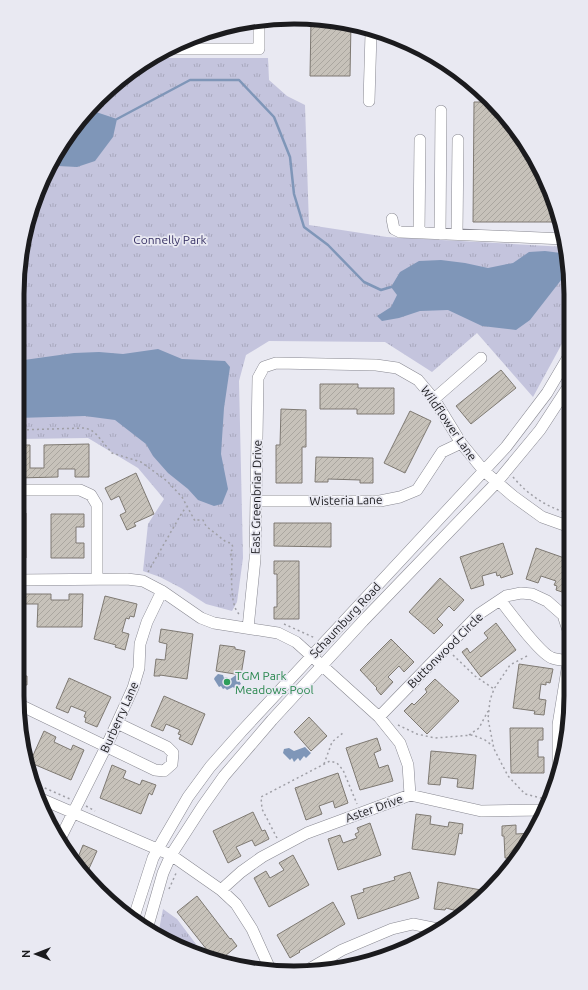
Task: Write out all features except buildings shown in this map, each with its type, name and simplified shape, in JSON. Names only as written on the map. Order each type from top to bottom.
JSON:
[{"type":"street","points":[[182,49],[259,49],[259,26]]},
{"type":"street","points":[[369,101],[371,35]]},
{"type":"street","points":[[440,234],[441,111]]},
{"type":"street","points":[[419,233],[420,140]]},
{"type":"street","points":[[457,234],[458,140]]},
{"type":"street","points":[[392,219],[394,229],[419,233],[558,239]]},
{"type":"street","points":[[434,398],[481,358]]},
{"type":"street","name":"Wildflower Lane","points":[[264,367],[276,363],[376,365],[397,368],[418,380],[434,398],[460,443],[484,471],[542,517],[564,525]]},
{"type":"street","name":"Schaumburg Road","points":[[135,914],[153,858],[188,797],[210,767],[311,656],[406,556],[506,447],[543,398],[564,364]]},
{"type":"street","name":"East Greenbriar Drive","points":[[248,623],[255,559],[258,378],[264,367]]},
{"type":"street","name":"Schaumburg Road","points":[[148,923],[163,873],[171,855],[202,806],[224,776],[272,720],[363,621],[497,482],[540,430],[564,393]]},
{"type":"street","name":"Wisteria Lane","points":[[256,501],[380,501],[400,497],[416,490],[442,452],[460,443]]},
{"type":"street","points":[[24,490],[80,490],[91,494],[97,505],[97,579]]},
{"type":"street","points":[[24,580],[127,579],[143,581],[162,591],[200,618],[214,623],[248,623],[278,633],[296,642],[379,717],[400,743],[408,765],[410,794]]},
{"type":"street","name":"Burberry Lane","points":[[62,834],[134,688],[139,668],[140,644],[147,622],[162,591]]},
{"type":"street","name":"Buttonwood Circle","points":[[379,717],[479,614],[506,596],[521,593],[532,594],[547,601],[563,615],[564,618]]},
{"type":"street","points":[[500,600],[544,653],[551,658],[564,660]]},
{"type":"street","name":"Buttonwood Circle","points":[[558,753],[558,725],[564,690]]},
{"type":"street","points":[[25,707],[155,770],[164,771],[172,764],[173,753],[167,747],[117,723]]},
{"type":"street","name":"Aster Drive","points":[[221,890],[241,872],[262,857],[307,833],[410,794],[481,811],[538,810]]},
{"type":"street","points":[[45,800],[75,808],[171,855],[221,890],[236,904],[252,929],[268,965]]},
{"type":"street","points":[[317,965],[342,950],[392,929],[413,924],[432,928]]},
{"type":"path","points":[[24,430],[85,428],[92,430],[112,453],[141,462],[167,481],[182,497],[186,507],[195,521],[203,520],[206,526],[226,542],[231,543],[233,549],[230,552],[232,557],[234,604],[238,614],[248,623]]},
{"type":"path","points":[[513,477],[524,490],[553,508],[564,512]]},
{"type":"path","points":[[143,581],[186,507]]},
{"type":"path","points":[[277,623],[285,624],[315,638]]},
{"type":"path","points":[[446,648],[475,676],[494,689]]},
{"type":"path","points":[[527,656],[510,665],[494,689],[490,700],[488,720],[493,746],[508,776],[525,794],[543,799]]},
{"type":"path","points":[[468,735],[478,728],[489,710]]},
{"type":"path","points":[[394,725],[400,726],[417,734],[435,738],[473,735],[485,740],[493,746]]},
{"type":"path","points":[[324,764],[332,742],[344,732]]},
{"type":"path","points":[[278,840],[262,810],[261,797],[279,786],[312,772],[330,761],[337,763],[343,770],[358,807]]},
{"type":"path","points":[[40,787],[75,808],[97,811]]},
{"type":"path","points":[[168,894],[181,861]]},
{"type":"green space","name":"Connelly Park","points":[[163,58],[268,58],[269,80],[287,96],[305,105],[309,225],[387,237],[560,247],[564,294],[564,340],[533,397],[477,333],[432,372],[385,342],[269,341],[246,355],[239,381],[243,558],[237,602],[232,611],[206,604],[160,577],[143,571],[148,524],[164,499],[138,468],[88,438],[24,439],[24,294],[26,259],[33,224],[38,207],[60,159],[91,116],[114,93],[116,93],[116,91],[130,80]]},
{"type":"green space","points":[[163,909],[177,919],[200,949],[175,938],[159,930]]},
{"type":"shaded area","points":[[95,112],[117,119],[113,137],[95,161],[77,167],[57,166],[60,159],[70,144]]},
{"type":"shaded area","points":[[545,251],[561,253],[563,277],[530,320],[516,330],[482,326],[448,310],[420,311],[399,318],[382,321],[377,316],[391,307],[397,295],[391,287],[400,272],[419,261],[441,260],[488,268],[513,263],[529,252]]},
{"type":"shaded area","points":[[158,349],[182,359],[225,361],[230,367],[224,408],[221,454],[228,489],[222,504],[214,506],[198,500],[188,489],[168,473],[153,456],[146,444],[115,420],[85,416],[24,418],[24,360],[74,353],[99,352],[123,354]]},
{"type":"shaded area","name":"TGM Park Meadows Pool","points":[[218,674],[223,675],[224,678],[227,677],[229,680],[236,675],[241,684],[227,690],[225,688],[223,689],[221,686],[219,687],[214,679]]},
{"type":"shaded area","points":[[305,747],[311,753],[306,758],[304,756],[300,761],[298,758],[294,762],[292,758],[290,760],[283,753],[284,749],[289,748],[294,751]]},
{"type":"waterway","points":[[117,119],[190,80],[239,80],[274,117],[290,157],[294,194],[304,227],[328,245],[364,282],[381,290],[391,287]]},
{"type":"place","name":"TGM Park Meadows Pool","points":[[227,682]]}]
